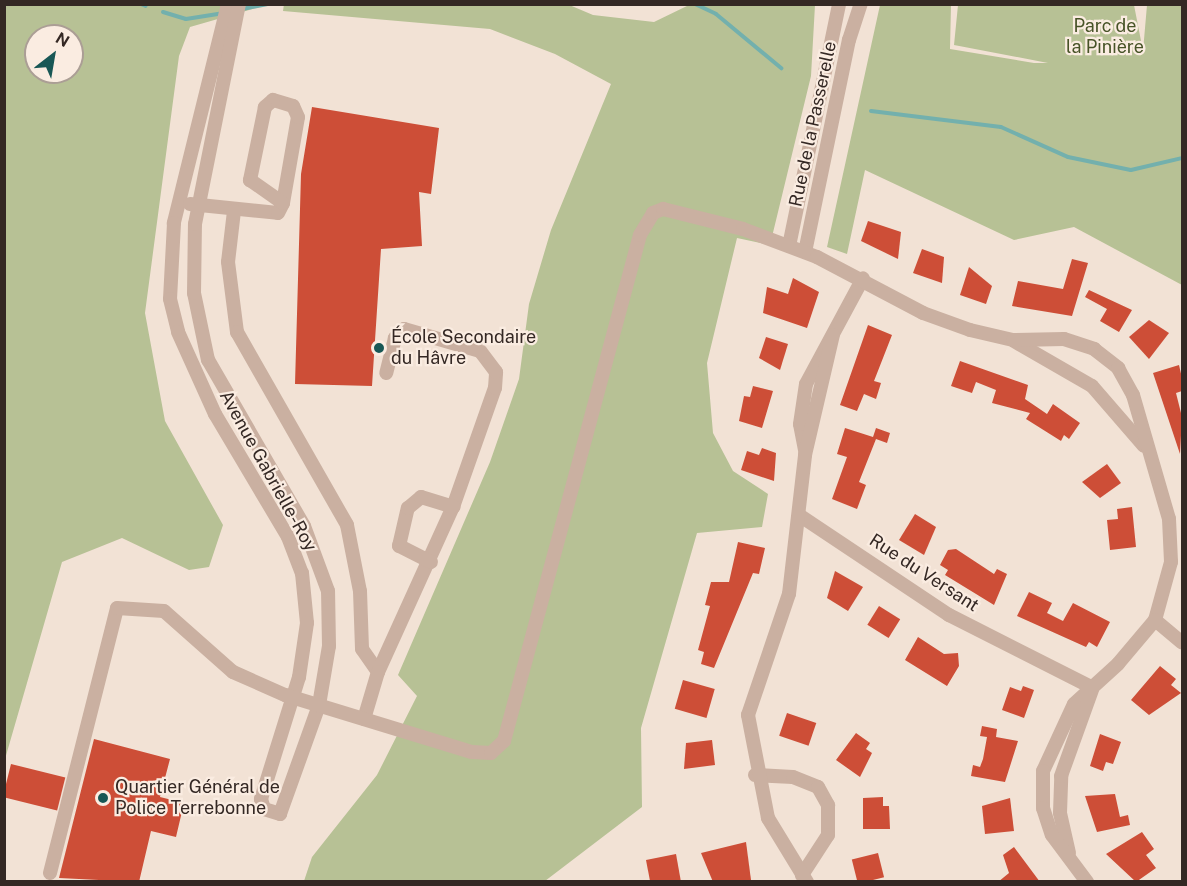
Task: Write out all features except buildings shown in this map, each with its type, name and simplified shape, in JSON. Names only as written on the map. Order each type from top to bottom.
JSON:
[{"type":"street","name":"Avenue Gabrielle-Roy","points":[[228,4],[228,33],[198,205],[194,293],[208,360],[312,541],[328,591],[329,646],[319,705],[286,807],[280,814],[267,811],[262,794],[295,698],[307,623],[302,573],[288,537],[215,414],[178,332],[168,270],[179,203],[228,33],[239,4]]},
{"type":"street","name":"Rue de la Passerelle","points":[[789,246],[839,4]]},
{"type":"street","name":"Rue de la Passerelle","points":[[805,252],[849,40],[861,4]]},
{"type":"street","points":[[179,203],[274,216],[283,203],[298,117],[294,106],[273,100],[265,107],[250,180],[283,203]]},
{"type":"street","points":[[234,211],[228,262],[237,332],[347,525],[360,591],[363,649],[378,672]]},
{"type":"street","points":[[51,873],[117,608],[164,611],[244,679],[295,698],[472,752],[491,753],[504,741],[634,257],[653,213],[677,211],[789,246],[863,278],[923,313],[1013,340],[1092,386],[1149,452]]},
{"type":"street","points":[[805,878],[768,818],[755,775],[748,715],[789,594],[802,517],[805,455],[833,335],[863,278]]},
{"type":"street","points":[[364,719],[378,672],[431,562],[453,507],[495,388],[491,359],[432,334],[404,330],[395,338],[386,373]]},
{"type":"street","points":[[1013,340],[1064,339],[1094,350],[1118,368],[1133,395],[1169,519],[1171,562],[1155,620],[1093,688],[1061,776],[1060,813],[1071,861],[1087,882]]},
{"type":"street","points":[[431,562],[399,546],[408,508],[421,497],[453,507]]},
{"type":"street","name":"Rue du Versant","points":[[802,517],[949,615],[1093,688]]},
{"type":"street","points":[[1155,620],[1182,643]]},
{"type":"street","points":[[755,775],[793,777],[818,787],[828,805],[828,835],[805,878]]},
{"type":"green space","points":[[284,4],[567,4],[593,15],[654,22],[689,5],[815,5],[811,76],[770,245],[737,238],[707,363],[713,433],[733,471],[768,494],[762,527],[697,533],[641,728],[642,807],[545,881],[304,881],[312,857],[377,775],[417,696],[398,675],[490,462],[519,379],[529,304],[551,230],[611,84],[555,54],[490,29],[283,11]]},
{"type":"green space","points":[[5,5],[266,5],[190,27],[179,56],[145,313],[165,421],[223,525],[209,567],[189,570],[122,538],[62,562],[5,759]]},
{"type":"green space","name":"Parc de la Pinière","points":[[880,5],[951,5],[950,49],[1034,63],[1048,63],[954,45],[958,5],[1134,5],[1143,51],[1147,5],[1182,5],[1182,285],[1074,227],[1014,240],[865,170],[847,254],[827,247]]},
{"type":"waterway","points":[[141,4],[146,6]]},
{"type":"waterway","points":[[242,9],[268,4]]},
{"type":"waterway","points":[[695,4],[716,14],[781,68]]},
{"type":"waterway","points":[[163,12],[186,19],[223,13]]},
{"type":"waterway","points":[[871,111],[1001,127],[1068,157],[1131,170],[1182,158]]},
{"type":"place","name":"École Secondaire du Hâvre","points":[[379,348]]},
{"type":"place","name":"Quartier Général de Police Terrebonne","points":[[103,798]]}]
